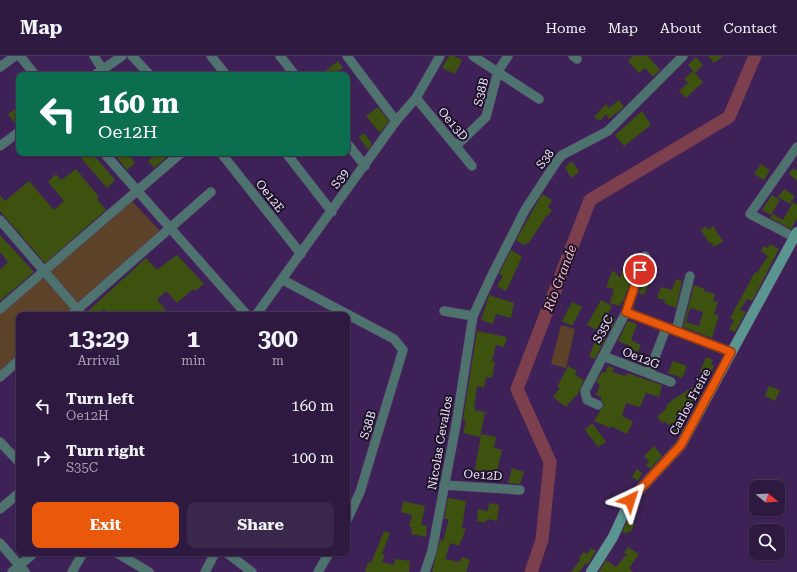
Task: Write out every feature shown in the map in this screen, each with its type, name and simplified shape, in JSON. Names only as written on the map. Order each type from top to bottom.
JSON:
[{"type":"street","points":[[0,67],[15,56]]},
{"type":"street","points":[[20,56],[33,72]]},
{"type":"street","points":[[94,56],[99,72],[122,56]]},
{"type":"street","points":[[132,56],[147,72]]},
{"type":"street","points":[[211,56],[224,72]]},
{"type":"street","points":[[280,56],[293,72]]},
{"type":"street","points":[[347,56],[396,121]]},
{"type":"street","name":"S39","points":[[258,312],[332,212],[396,121],[416,98],[440,56]]},
{"type":"street","points":[[473,56],[539,99]]},
{"type":"street","name":"S38B","points":[[456,146],[488,114],[498,71],[508,56]]},
{"type":"street","name":"S38","points":[[473,316],[525,210],[557,160],[562,155],[608,131],[683,56]]},
{"type":"street","name":"Oe13D","points":[[416,98],[472,166]]},
{"type":"street","points":[[0,146],[16,134]]},
{"type":"street","points":[[350,147],[365,166]]},
{"type":"street","points":[[796,235],[750,214],[797,147]]},
{"type":"street","points":[[107,156],[244,312]]},
{"type":"street","points":[[0,309],[178,156]]},
{"type":"street","name":"Oe12E","points":[[223,156],[300,254]]},
{"type":"street","points":[[288,156],[332,212]]},
{"type":"street","points":[[78,312],[211,192]]},
{"type":"street","points":[[0,220],[44,271],[76,312]]},
{"type":"street","name":"Carlos Freire","points":[[591,572],[613,537],[630,500],[681,445],[796,235]]},
{"type":"street","name":"S35C","points":[[598,405],[587,400],[584,395],[626,312],[644,256]]},
{"type":"street","points":[[676,331],[690,276]]},
{"type":"street","name":"S38B","points":[[282,280],[343,312]]},
{"type":"street","points":[[444,311],[473,316]]},
{"type":"street","points":[[626,312],[731,352]]},
{"type":"street","name":"S38B","points":[[350,316],[394,339],[403,350],[360,492],[350,514]]},
{"type":"street","name":"Nicolas Cevallos","points":[[425,572],[432,551],[456,425],[473,316]]},
{"type":"street","points":[[649,373],[666,328]]},
{"type":"street","name":"Oe12G","points":[[603,356],[671,382]]},
{"type":"street","points":[[0,377],[16,363]]},
{"type":"street","points":[[1,443],[16,459]]},
{"type":"street","name":"Oe12D","points":[[444,485],[520,490]]},
{"type":"street","points":[[0,509],[16,495]]},
{"type":"street","points":[[0,543],[19,570],[31,556]]},
{"type":"street","points":[[72,572],[81,556]]},
{"type":"street","points":[[122,556],[149,572]]},
{"type":"street","points":[[205,572],[213,556]]},
{"type":"street","points":[[231,556],[252,572]]},
{"type":"street","points":[[318,572],[327,556]]},
{"type":"shaded area","points":[[131,200],[161,232],[76,305],[49,271]]},
{"type":"shaded area","points":[[43,276],[71,309],[68,312],[16,312],[16,359],[0,373],[0,314]]},
{"type":"shaded area","points":[[561,325],[575,329],[566,368],[551,364]]},
{"type":"building","points":[[449,56],[454,56],[462,60],[455,74],[442,68]]},
{"type":"building","points":[[633,56],[648,56],[660,70],[653,77],[645,68],[639,73],[628,61]]},
{"type":"building","points":[[708,56],[723,56],[714,63]]},
{"type":"building","points":[[696,57],[703,65],[695,73],[688,65]]},
{"type":"building","points":[[338,61],[343,68],[337,72],[324,72]]},
{"type":"building","points":[[693,71],[703,82],[686,98],[679,91],[688,83],[684,79]]},
{"type":"building","points":[[619,100],[624,107],[609,119],[606,114],[600,121],[594,117],[606,104],[609,108]]},
{"type":"building","points":[[378,107],[389,121],[380,133],[366,116]]},
{"type":"building","points":[[16,109],[16,125],[8,114]]},
{"type":"building","points":[[642,111],[651,125],[624,146],[615,135]]},
{"type":"building","points":[[364,133],[372,144],[368,150],[359,137]]},
{"type":"building","points":[[83,156],[95,156],[115,180],[107,188],[81,158]]},
{"type":"building","points":[[116,156],[129,156],[135,163],[127,170]]},
{"type":"building","points":[[154,156],[168,156],[154,168],[148,161]]},
{"type":"building","points":[[572,161],[579,172],[571,178],[565,167]]},
{"type":"building","points":[[761,164],[770,170],[764,180],[754,174]]},
{"type":"building","points":[[793,168],[797,171],[797,181],[789,174]]},
{"type":"building","points":[[76,169],[99,197],[97,199],[106,210],[45,263],[0,211],[0,195],[5,201],[29,181],[54,210],[64,201],[48,182],[56,174],[61,180]]},
{"type":"building","points":[[784,189],[795,196],[790,204],[778,197]]},
{"type":"building","points":[[542,194],[552,200],[548,207],[552,210],[548,216],[547,215],[528,244],[526,243],[524,245],[516,240]]},
{"type":"building","points":[[772,195],[780,200],[771,215],[762,210]]},
{"type":"building","points":[[793,202],[797,205],[797,218],[791,229],[770,218],[773,214],[783,220]]},
{"type":"building","points":[[706,226],[708,230],[713,226],[723,241],[714,247],[712,243],[710,244],[701,230]]},
{"type":"building","points":[[0,235],[34,272],[0,301],[0,270],[8,262],[0,252]]},
{"type":"building","points":[[770,244],[779,249],[752,301],[747,299],[740,310],[746,312],[735,332],[729,329],[734,320],[730,318],[755,272],[757,273],[768,256],[761,251],[764,246],[768,248]]},
{"type":"building","points":[[511,250],[522,257],[506,291],[497,286],[503,276],[499,274]]},
{"type":"building","points":[[177,255],[204,284],[195,291],[193,289],[177,303],[166,291],[157,300],[167,312],[106,312],[104,309],[100,312],[87,312],[146,258],[157,270]]},
{"type":"building","points":[[626,259],[637,262],[623,302],[621,302],[620,306],[610,303],[614,289],[606,287],[613,270],[620,278]]},
{"type":"building","points":[[644,279],[650,281],[644,295],[639,293]]},
{"type":"building","points":[[676,279],[682,281],[676,308],[664,303],[665,300],[657,298],[661,287],[672,290]]},
{"type":"building","points":[[694,285],[705,289],[704,291],[715,294],[713,301],[718,302],[714,314],[719,315],[712,338],[683,327]],"holes":[[[690,308],[703,312],[699,326],[686,322]]]},
{"type":"building","points":[[489,295],[514,303],[511,318],[496,314],[493,324],[481,320]]},
{"type":"building","points":[[601,300],[612,306],[607,316],[616,319],[595,359],[589,357],[599,331],[587,325]]},
{"type":"building","points":[[572,302],[582,307],[572,326],[562,321]]},
{"type":"building","points":[[628,321],[637,324],[631,340],[641,345],[638,352],[632,349],[632,347],[618,341]]},
{"type":"building","points":[[477,331],[507,337],[504,347],[496,345],[492,361],[495,362],[492,378],[486,377],[484,388],[477,386],[474,410],[485,412],[480,437],[463,433],[466,420],[463,419]]},
{"type":"building","points":[[638,352],[649,356],[645,366],[635,362]]},
{"type":"building","points":[[706,357],[713,360],[711,364],[714,366],[710,376],[700,372]]},
{"type":"building","points":[[673,361],[687,366],[682,378],[668,373]]},
{"type":"building","points":[[568,366],[577,371],[575,375],[584,380],[577,396],[575,396],[566,407],[553,397],[560,388],[557,387]]},
{"type":"building","points":[[608,366],[614,368],[612,372],[626,376],[627,373],[662,385],[659,397],[646,393],[640,407],[626,403],[622,416],[633,422],[627,434],[611,426],[610,428],[594,421],[604,405],[601,400],[602,397],[596,395],[600,385],[596,382],[602,372],[605,373]]},
{"type":"building","points":[[769,386],[780,390],[775,401],[765,396]]},
{"type":"building","points":[[693,387],[700,396],[691,403],[694,407],[686,412],[684,410],[675,418],[684,427],[678,435],[665,421],[663,423],[657,417],[667,408],[666,406],[672,400]]},
{"type":"building","points":[[592,423],[606,442],[598,447],[585,430]]},
{"type":"building","points":[[481,434],[496,437],[494,448],[502,450],[495,480],[474,476]]},
{"type":"building","points":[[654,446],[662,456],[650,469],[646,465],[649,461],[644,456]]},
{"type":"building","points":[[512,468],[524,472],[520,484],[508,483]]},
{"type":"building","points":[[637,469],[642,473],[638,481],[632,477]]},
{"type":"building","points":[[448,498],[466,501],[462,528],[466,529],[459,546],[450,543],[445,559],[460,562],[462,557],[470,560],[466,572],[432,572],[440,540],[443,541],[449,519],[444,519]]},
{"type":"building","points":[[403,501],[425,506],[421,525],[427,526],[426,537],[411,534],[412,527],[409,527],[412,515],[401,512]]},
{"type":"building","points":[[489,503],[499,505],[497,521],[487,519],[486,523],[477,521],[478,509],[488,511]]},
{"type":"building","points":[[628,519],[635,523],[631,532],[628,531],[627,534],[622,532]]},
{"type":"building","points":[[384,531],[390,533],[382,554],[385,555],[382,562],[394,565],[395,559],[410,561],[409,572],[365,572],[368,562],[371,563]]},
{"type":"building","points":[[628,547],[639,554],[629,568],[633,572],[599,572],[606,560],[616,567],[627,554],[624,553]]},
{"type":"building","points":[[591,548],[596,551],[588,564],[586,563],[579,572],[571,572],[581,559],[579,558],[583,552],[588,554]]},
{"type":"waterway","name":"Rio Grande","points":[[531,572],[542,540],[550,462],[517,389],[590,200],[729,117],[755,56]]},
{"type":"route","points":[[630,500],[681,445],[731,352],[626,312],[640,270]]}]
